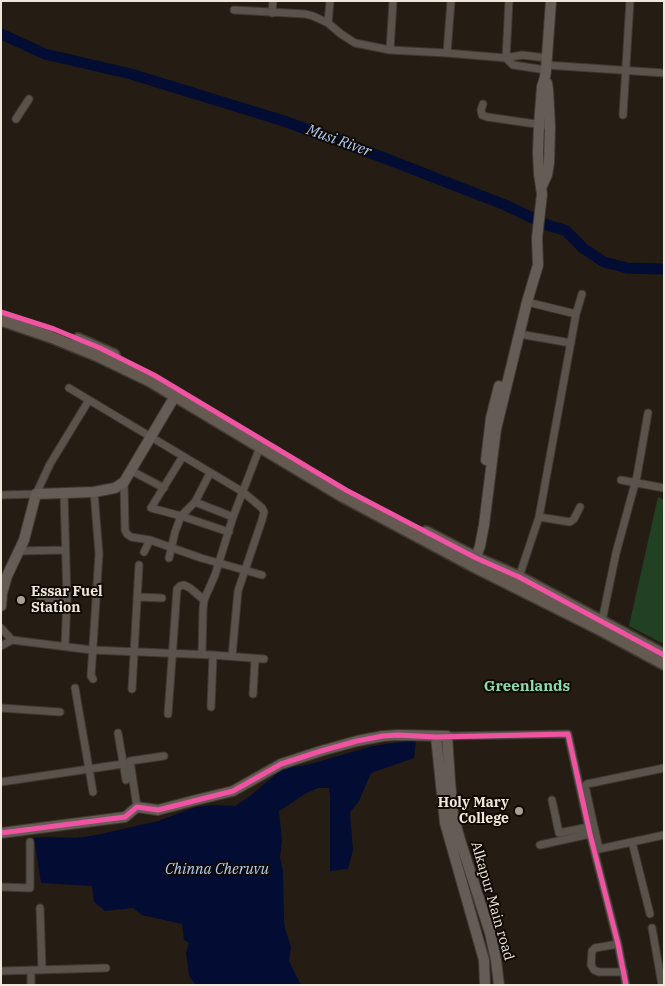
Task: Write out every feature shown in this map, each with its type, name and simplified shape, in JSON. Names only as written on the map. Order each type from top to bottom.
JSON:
[{"type":"main road","points":[[1,312],[54,329],[100,348],[154,375],[346,490],[472,561],[664,664]]},
{"type":"main road","points":[[1,320],[98,356],[150,382],[342,496],[472,561],[519,577],[664,655]]},
{"type":"street","points":[[272,13],[273,1]]},
{"type":"street","points":[[328,23],[330,1]]},
{"type":"street","points":[[390,50],[393,1]]},
{"type":"street","points":[[447,53],[451,1]]},
{"type":"street","points":[[506,58],[509,1]]},
{"type":"street","points":[[508,366],[538,265],[537,238],[542,190],[549,163],[544,126],[548,90],[546,67],[551,1]]},
{"type":"street","points":[[623,115],[630,1]]},
{"type":"street","points":[[234,10],[313,16],[328,23],[355,43],[390,50],[506,58],[522,55],[546,67]]},
{"type":"street","points":[[506,58],[514,65],[664,73]]},
{"type":"street","points":[[16,119],[28,99]]},
{"type":"street","points":[[483,104],[482,115],[487,117],[544,126]]},
{"type":"street","points":[[472,561],[482,519],[493,430],[531,261],[537,253]]},
{"type":"street","points":[[519,577],[539,517],[570,343],[582,294]]},
{"type":"street","points":[[527,302],[576,314]]},
{"type":"street","points":[[519,334],[570,343]]},
{"type":"street","points":[[69,388],[242,492],[262,508],[264,512],[238,591],[232,656]]},
{"type":"street","points":[[175,396],[124,482],[125,530],[131,537],[150,540],[262,575]]},
{"type":"street","points":[[1,606],[2,593],[7,576],[24,540],[36,494],[50,464],[89,400]]},
{"type":"street","points":[[602,621],[616,553],[635,483],[648,413]]},
{"type":"street","points":[[202,654],[202,609],[204,600],[220,563],[242,492],[260,447]]},
{"type":"street","points":[[183,456],[151,508],[229,532]]},
{"type":"street","points":[[130,470],[164,488]]},
{"type":"street","points":[[169,558],[174,532],[181,516],[195,502],[210,473]]},
{"type":"street","points":[[621,480],[664,488]]},
{"type":"street","points":[[1,495],[94,492],[115,488],[124,482]]},
{"type":"street","points":[[93,679],[91,676],[92,650],[99,554],[94,492]]},
{"type":"street","points":[[64,493],[67,603],[65,646]]},
{"type":"street","points":[[195,502],[234,517]]},
{"type":"street","points":[[539,517],[570,522],[574,519],[580,508]]},
{"type":"street","points":[[144,552],[150,540]]},
{"type":"street","points":[[18,551],[65,550]]},
{"type":"street","points":[[132,689],[139,565]]},
{"type":"street","points":[[168,714],[177,590],[180,586],[184,585],[204,600]]},
{"type":"street","points":[[137,597],[162,598]]},
{"type":"street","points":[[41,599],[67,603]]},
{"type":"street","points":[[1,628],[12,640]]},
{"type":"street","points":[[1,646],[12,640],[92,650],[202,654],[264,659]]},
{"type":"street","points":[[211,708],[213,655]]},
{"type":"street","points":[[253,694],[255,658]]},
{"type":"street","points":[[75,688],[93,792]]},
{"type":"street","points":[[1,708],[60,712]]},
{"type":"street","points":[[118,733],[126,780]]},
{"type":"street","points":[[1,832],[126,817],[138,807],[158,810],[233,791],[281,764],[357,741],[383,736],[436,737],[568,734],[590,830],[597,849]]},
{"type":"street","name":"Alkapur Main road","points":[[446,736],[453,815],[460,843],[490,933],[499,985]]},
{"type":"street","name":"Alkapur Main road","points":[[436,737],[445,823],[482,955],[485,985]]},
{"type":"street","points":[[138,807],[130,761],[164,756]]},
{"type":"street","points":[[1,782],[123,764]]},
{"type":"street","points":[[626,985],[585,786],[586,784],[664,768]]},
{"type":"street","points":[[552,800],[559,833],[590,830]]},
{"type":"street","points":[[540,845],[590,830]]},
{"type":"street","points":[[597,849],[664,835]]},
{"type":"street","points":[[1,887],[30,888],[30,842]]},
{"type":"street","points":[[632,842],[650,914]]},
{"type":"street","points":[[40,908],[42,970]]},
{"type":"street","points":[[652,928],[662,985]]},
{"type":"street","points":[[618,944],[595,948],[592,951],[591,965],[594,970],[599,972],[624,972]]},
{"type":"street","points":[[482,955],[494,952]]},
{"type":"street","points":[[1,972],[106,968]]},
{"type":"street","points":[[30,971],[32,985]]},
{"type":"green space","points":[[658,497],[664,500],[664,644],[629,626]]},
{"type":"water","name":"Chinna Cheruvu","points":[[416,740],[414,758],[371,773],[359,801],[350,812],[353,850],[348,869],[330,871],[329,788],[318,788],[279,811],[282,841],[280,857],[283,872],[284,920],[291,947],[289,961],[301,985],[196,985],[189,976],[186,952],[189,943],[184,940],[182,924],[142,915],[133,908],[105,911],[94,902],[92,886],[41,883],[34,838],[76,838],[96,835],[158,821],[196,807],[212,805],[235,806],[280,771],[373,746]]},
{"type":"waterway","name":"Musi River","points":[[1,34],[45,54],[131,74],[284,121],[387,159],[505,205],[550,226],[565,230],[583,248],[604,262],[627,268],[664,269]]},
{"type":"cycle path","points":[[1,312],[54,329],[100,348],[154,375],[346,490],[476,558],[519,577],[664,655]]},
{"type":"cycle path","points":[[1,833],[125,817],[137,807],[158,810],[233,791],[281,764],[357,741],[383,736],[436,737],[568,734],[626,985]]},
{"type":"place","name":"Essar Fuel Station","points":[[21,600]]},
{"type":"place","name":"Holy Mary College","points":[[519,811]]},
{"type":"district","name":"Greenlands","points":[[527,687]]}]
